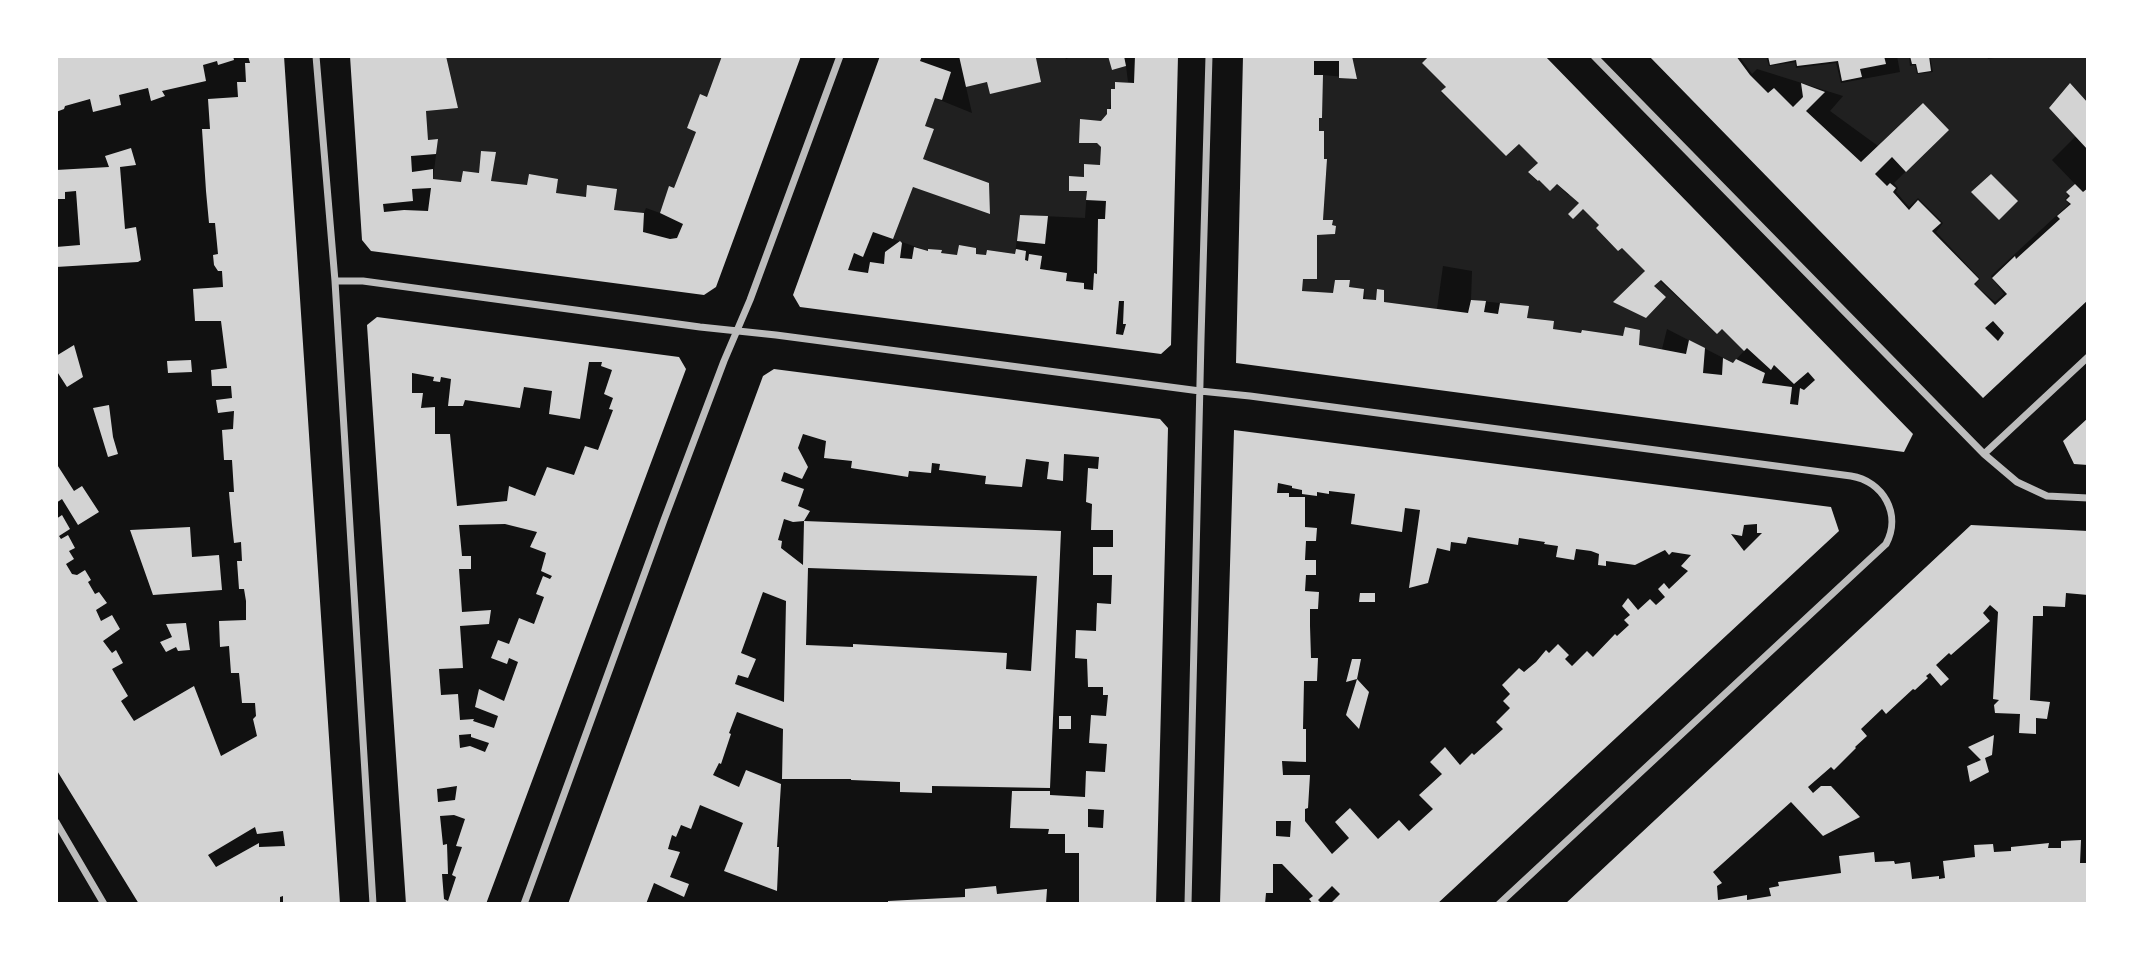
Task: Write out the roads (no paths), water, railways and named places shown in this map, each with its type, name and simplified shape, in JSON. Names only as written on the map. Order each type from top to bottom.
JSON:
[{"type":"street","points":[[316,56],[335,281],[373,904]]},
{"type":"street","points":[[524,904],[664,520],[841,56]]},
{"type":"street","points":[[1188,904],[1209,56]]},
{"type":"street","points":[[1594,56],[1984,454],[2017,482],[2047,496],[2088,498]]},
{"type":"street","points":[[335,281],[363,281],[700,327],[1250,396],[1863,478],[1874,484],[1887,502],[1892,517],[1891,533],[1886,544],[1499,904]]},
{"type":"street","points":[[1984,454],[2088,357]]},
{"type":"street","points":[[56,822],[104,904]]}]
